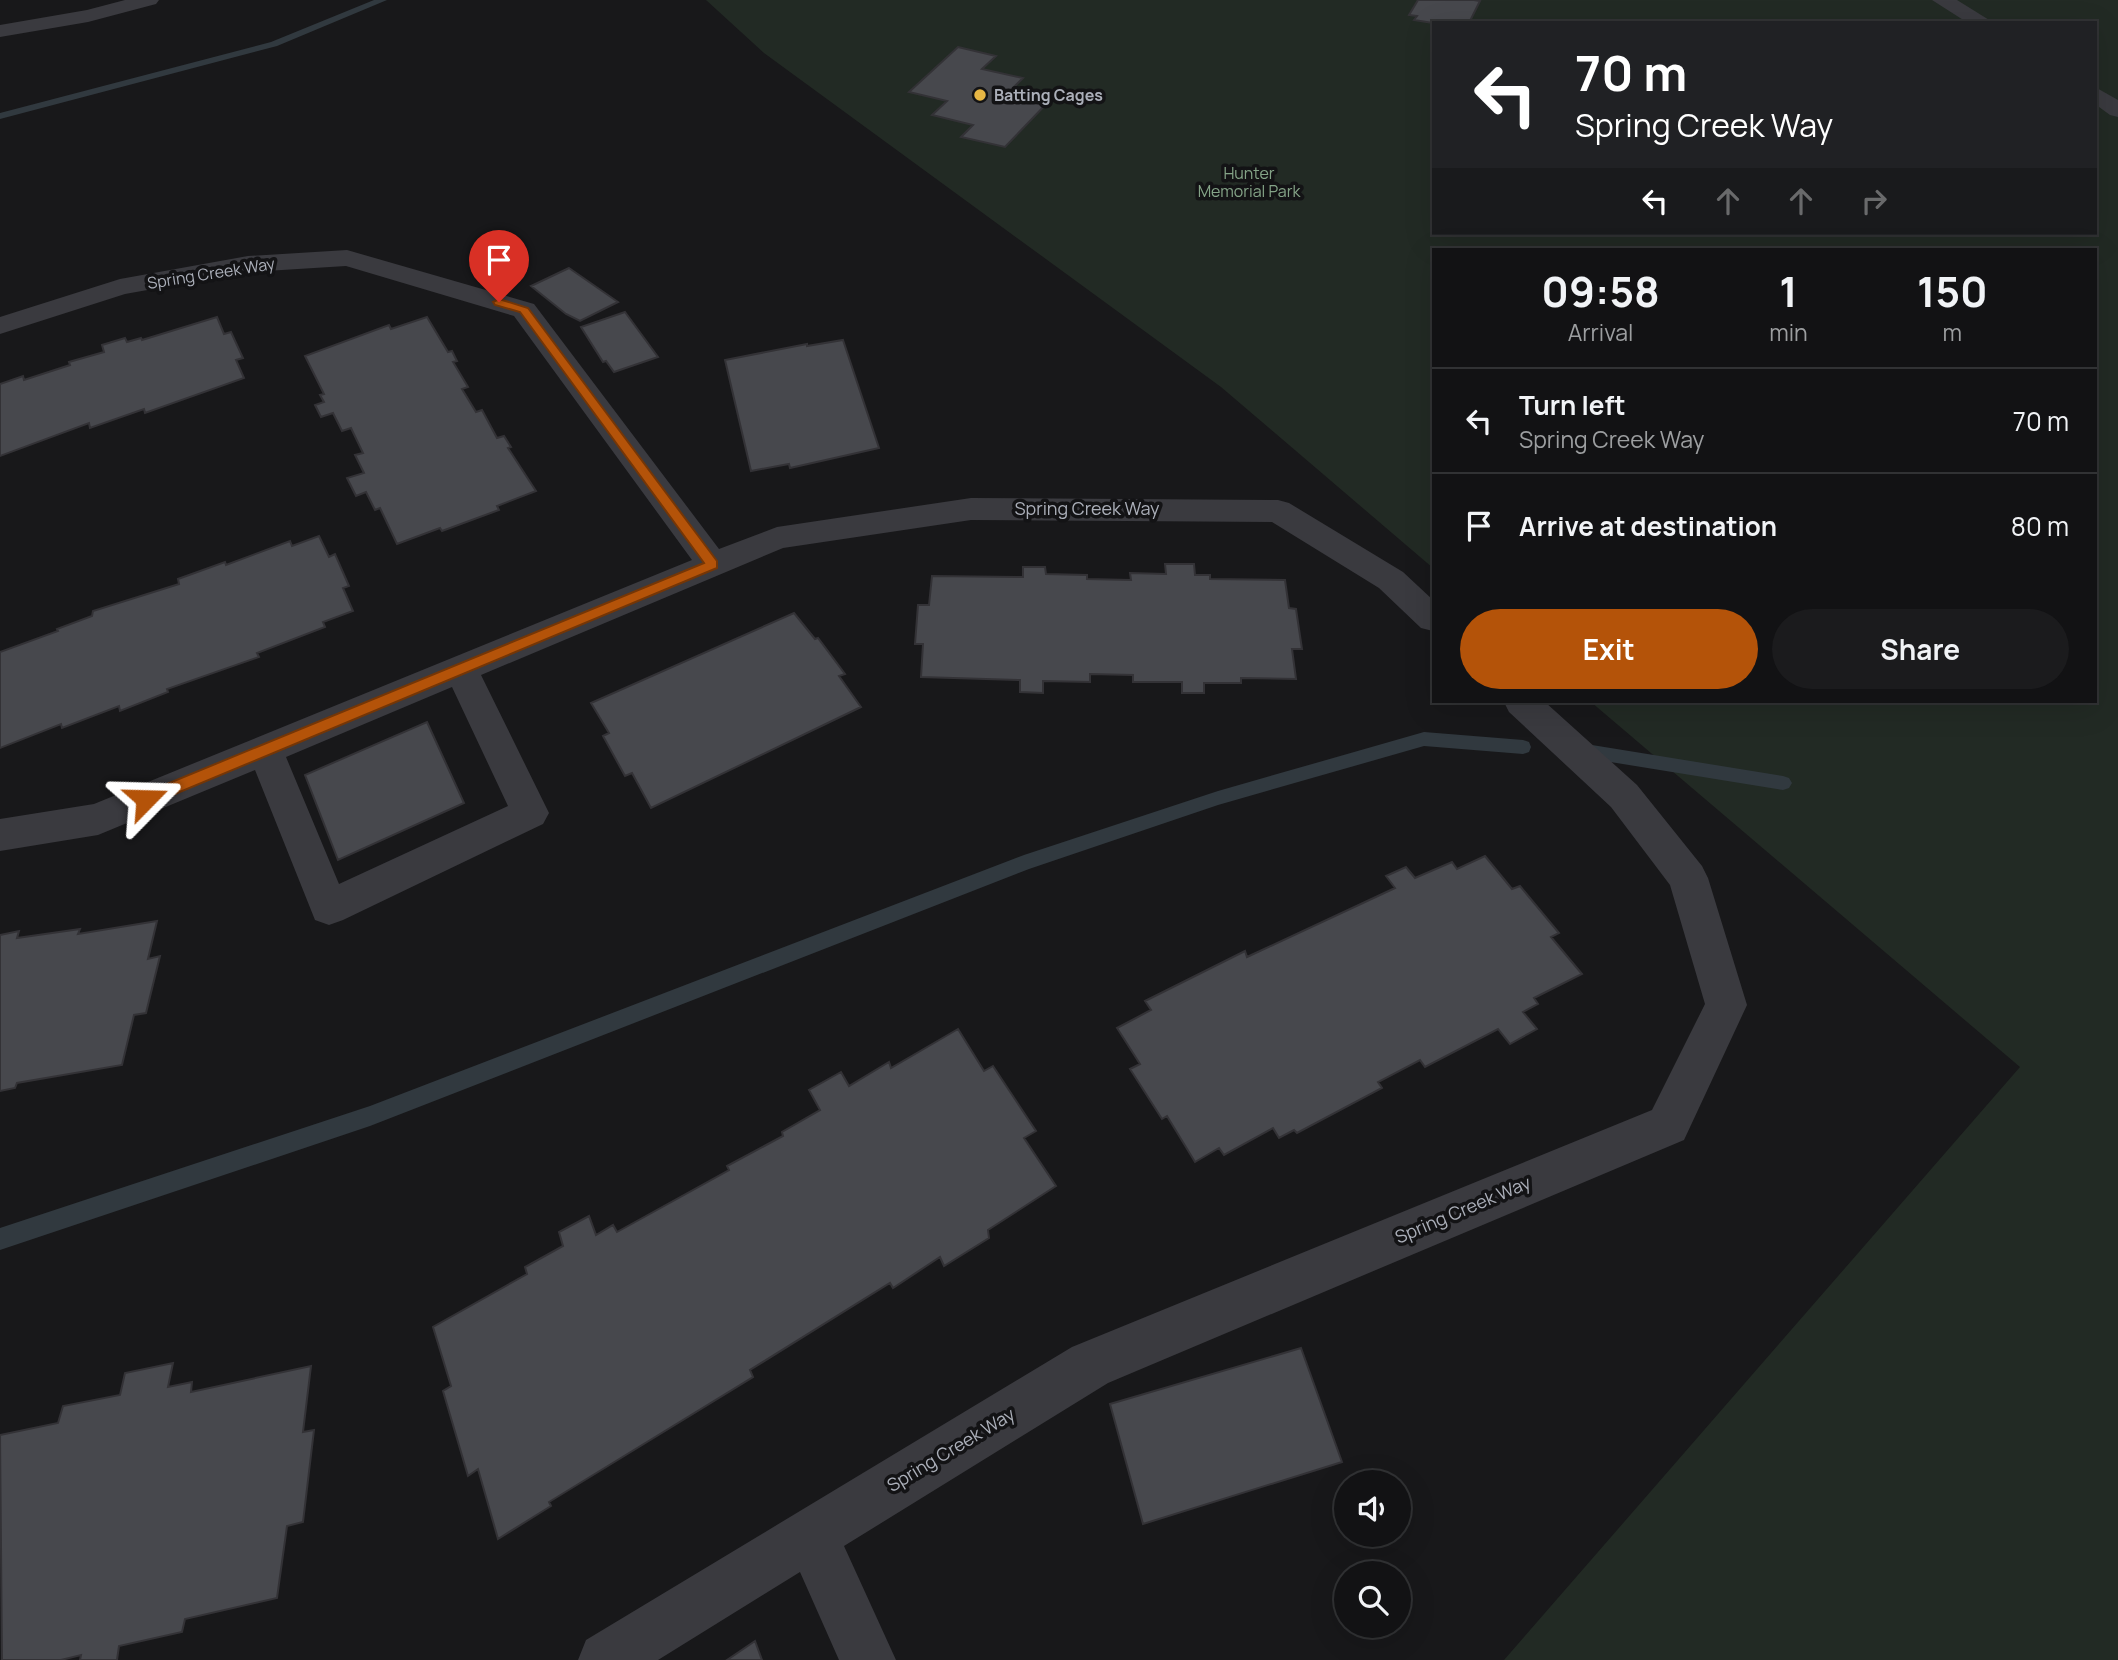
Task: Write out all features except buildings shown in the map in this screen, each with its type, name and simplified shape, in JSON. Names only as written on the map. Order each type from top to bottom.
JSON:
[{"type":"street","points":[[0,31],[88,16],[149,0]]},
{"type":"street","points":[[1942,0],[1980,21]]},
{"type":"street","points":[[2097,95],[2118,110]]},
{"type":"street","name":"Spring Creek Way","points":[[0,326],[121,287],[248,264],[347,258],[524,310],[713,565]]},
{"type":"street","name":"Spring Creek Way","points":[[0,835],[98,819],[777,538],[971,509],[1278,510],[1391,580],[1432,618]]},
{"type":"street","points":[[265,750],[329,908],[530,813],[461,669]]},
{"type":"street","name":"Spring Creek Way","points":[[606,1660],[1090,1365],[1668,1125],[1727,1005],[1688,878],[1624,796],[1523,703]]},
{"type":"street","points":[[811,1535],[868,1660]]},
{"type":"green space","name":"Hunter Memorial Park","points":[[706,0],[2118,0],[2118,1660],[1504,1660],[2020,1067],[1592,703],[2097,703],[2097,248],[1432,248],[1432,567],[1221,387],[764,53]]},
{"type":"waterway","points":[[0,116],[274,44],[382,0]]},
{"type":"waterway","points":[[0,1239],[370,1116],[1024,863],[1218,798],[1424,739],[1523,747]]},
{"type":"waterway","points":[[1592,752],[1783,783]]},
{"type":"place","name":"Batting Cages","points":[[980,95]]},
{"type":"route","points":[[146,799],[713,565],[524,310],[499,302]]}]
